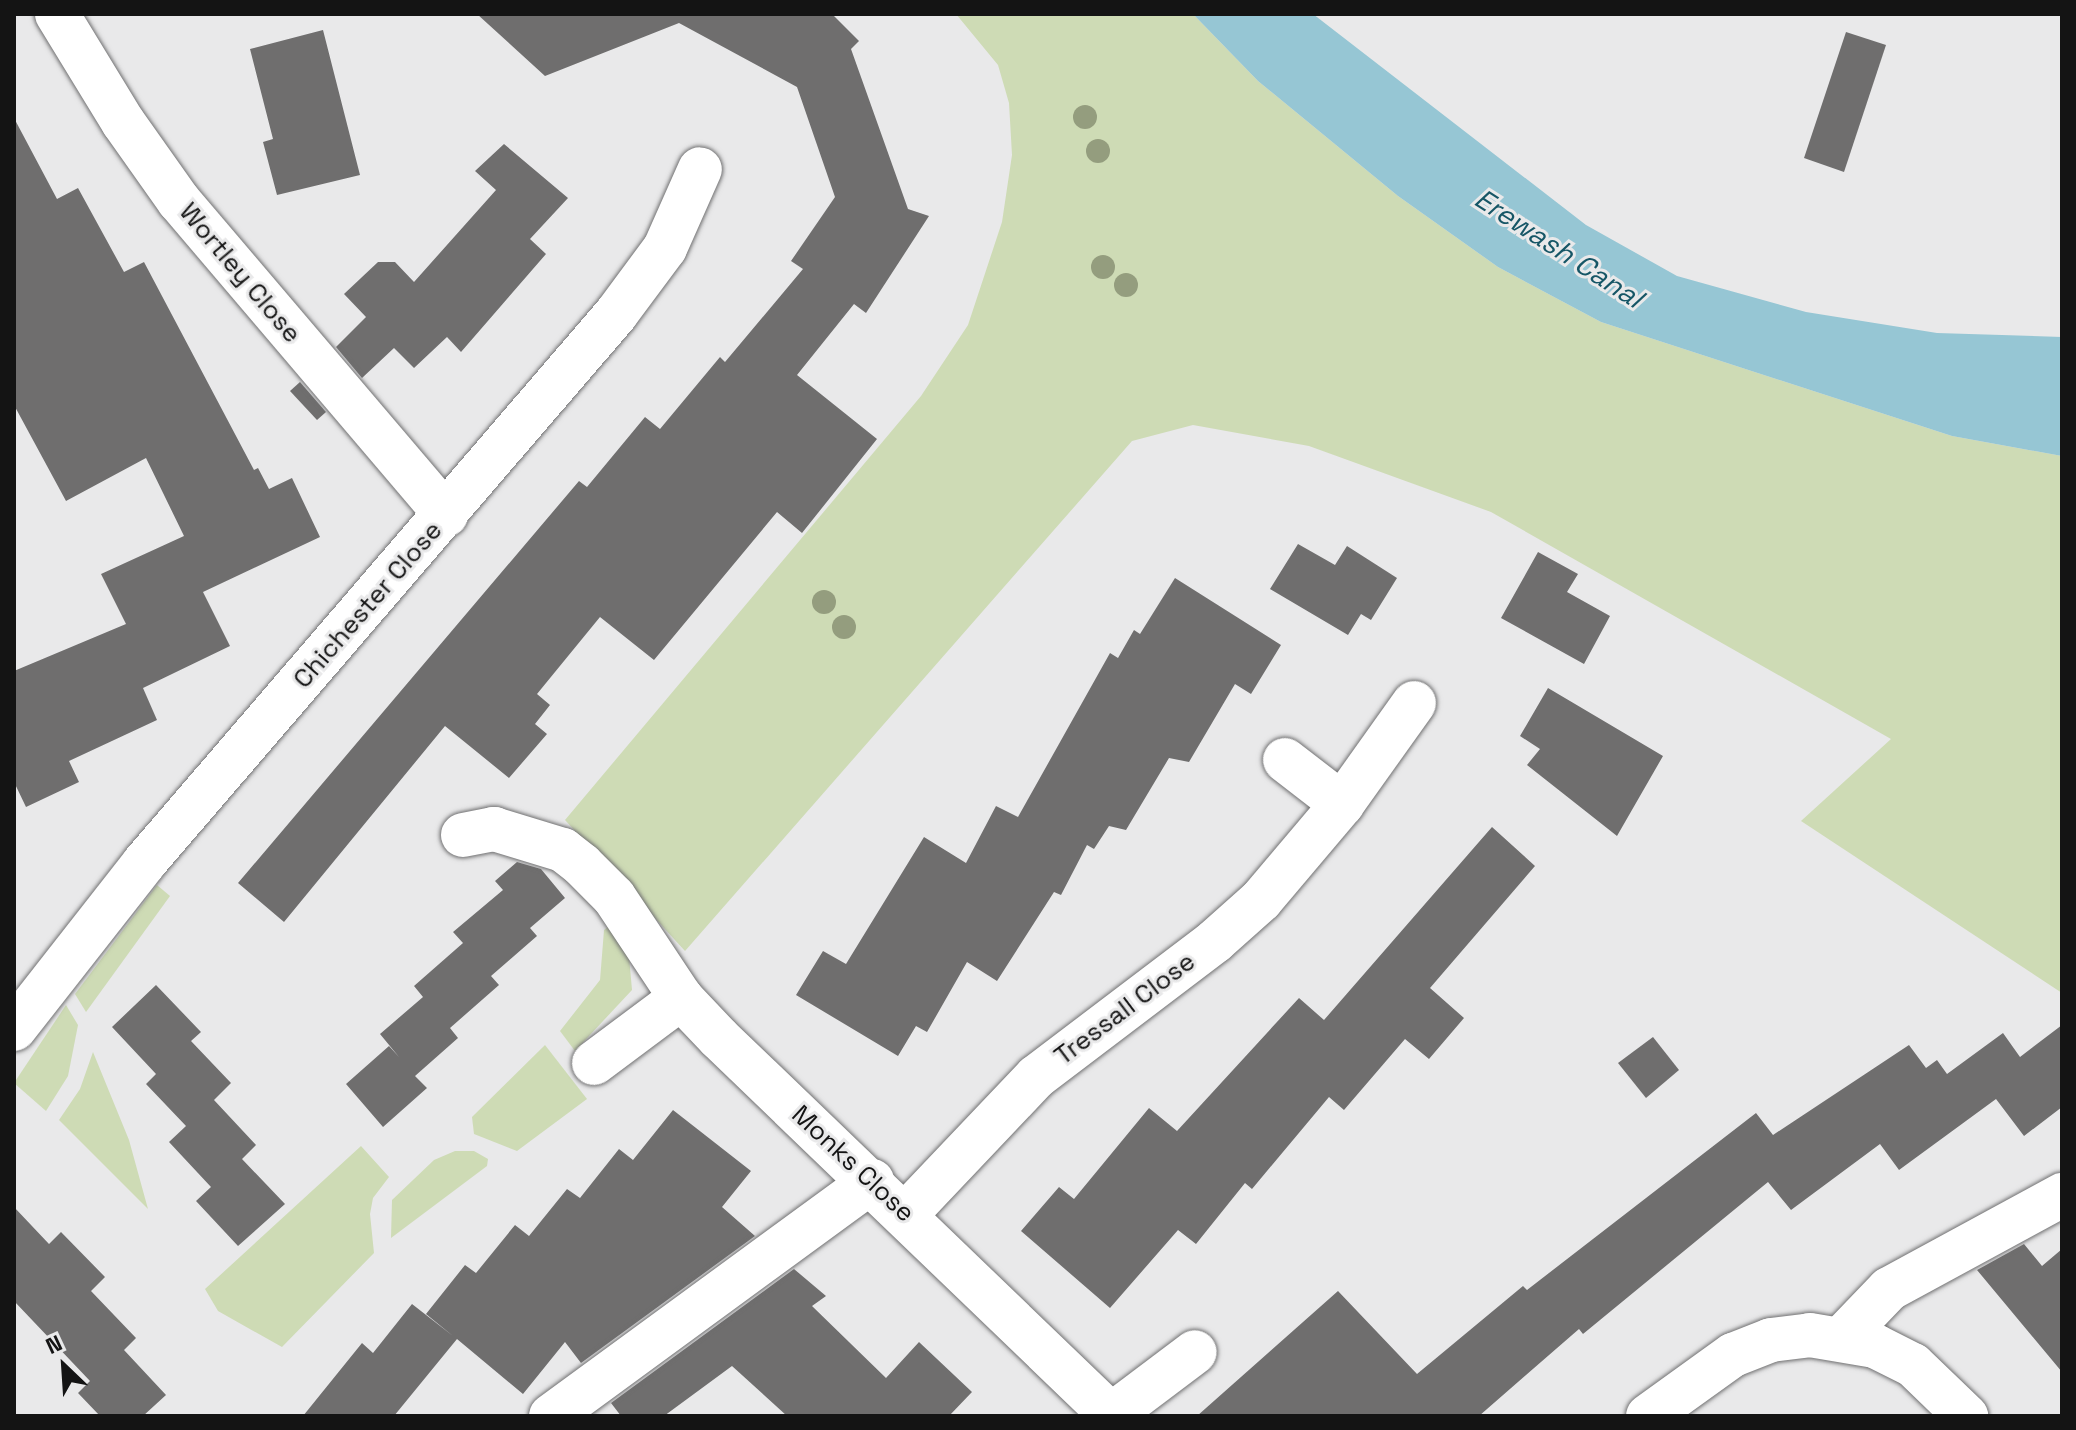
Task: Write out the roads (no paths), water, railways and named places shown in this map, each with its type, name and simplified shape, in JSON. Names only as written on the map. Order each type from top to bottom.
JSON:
[{"type":"street","name":"Wortley Close","points":[[57,14],[123,122],[179,201],[446,515]]},
{"type":"street","name":"Chichester Close","points":[[14,1029],[144,863],[446,515],[648,273],[687,207],[700,169]]},
{"type":"street","name":"Tressall Close","points":[[906,1214],[1036,1077],[1215,941],[1261,900],[1342,804],[1414,703]]},
{"type":"street","points":[[1285,760],[1342,804]]},
{"type":"street","name":"Monks Close","points":[[463,835],[494,829],[563,850],[614,897],[681,998],[1111,1416],[1195,1352]]},
{"type":"street","points":[[594,1063],[681,998]]},
{"type":"street","points":[[551,1416],[872,1181]]},
{"type":"street","points":[[1841,1339],[1889,1289],[2062,1195]]},
{"type":"street","points":[[1648,1416],[1733,1355],[1771,1340],[1810,1335],[1875,1346],[1913,1365],[1966,1416]]},
{"type":"water","name":"Erewash Canal","points":[[1193,14],[1313,14],[1586,225],[1677,276],[1806,312],[1937,333],[2062,337],[2062,456],[1952,436],[1601,322],[1498,267],[1398,196],[1258,81]]}]
